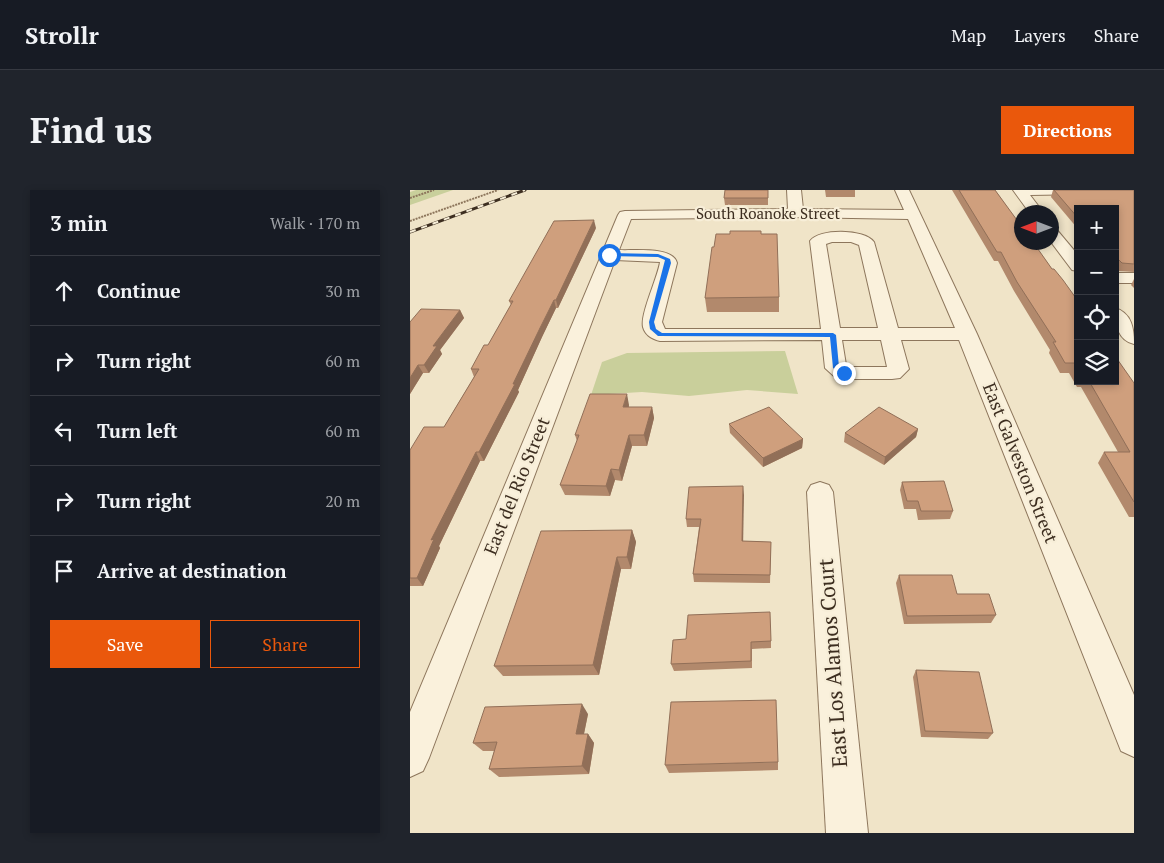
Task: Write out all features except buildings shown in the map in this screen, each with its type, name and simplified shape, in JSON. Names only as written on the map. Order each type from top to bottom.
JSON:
[{"type":"street","points":[[794,190],[796,213]]},
{"type":"street","name":"East Galveston Street","points":[[902,190],[967,334],[1134,738]]},
{"type":"street","points":[[1019,191],[1088,190]]},
{"type":"street","points":[[1019,191],[1030,205]]},
{"type":"street","name":"South Roanoke Street","points":[[624,215],[796,213],[912,215]]},
{"type":"street","name":"East del Rio Street","points":[[410,758],[624,215]]},
{"type":"street","points":[[831,237],[853,237],[866,242],[898,369],[892,373],[844,373],[836,368],[833,335],[818,241],[831,237]]},
{"type":"street","points":[[1059,242],[1074,261]]},
{"type":"street","points":[[609,255],[658,256],[668,259],[669,263],[652,322],[653,329],[660,335],[967,334]]},
{"type":"street","points":[[1119,278],[1134,278]]},
{"type":"street","points":[[1119,319],[1134,338]]},
{"type":"street","name":"East Los Alamos Court","points":[[820,492],[847,833]]},
{"type":"path","points":[[411,197],[434,190]]},
{"type":"path","points":[[410,221],[498,190]]},
{"type":"green space","points":[[416,190],[453,190],[410,205],[410,192]]},
{"type":"green space","points":[[785,351],[798,394],[747,390],[689,396],[642,392],[591,395],[602,362],[627,353]]},
{"type":"railway","points":[[410,232],[525,190]]},
{"type":"route","points":[[609,255],[664,256],[668,259],[669,263],[652,322],[653,329],[660,335],[833,335],[836,368],[844,373]]}]
